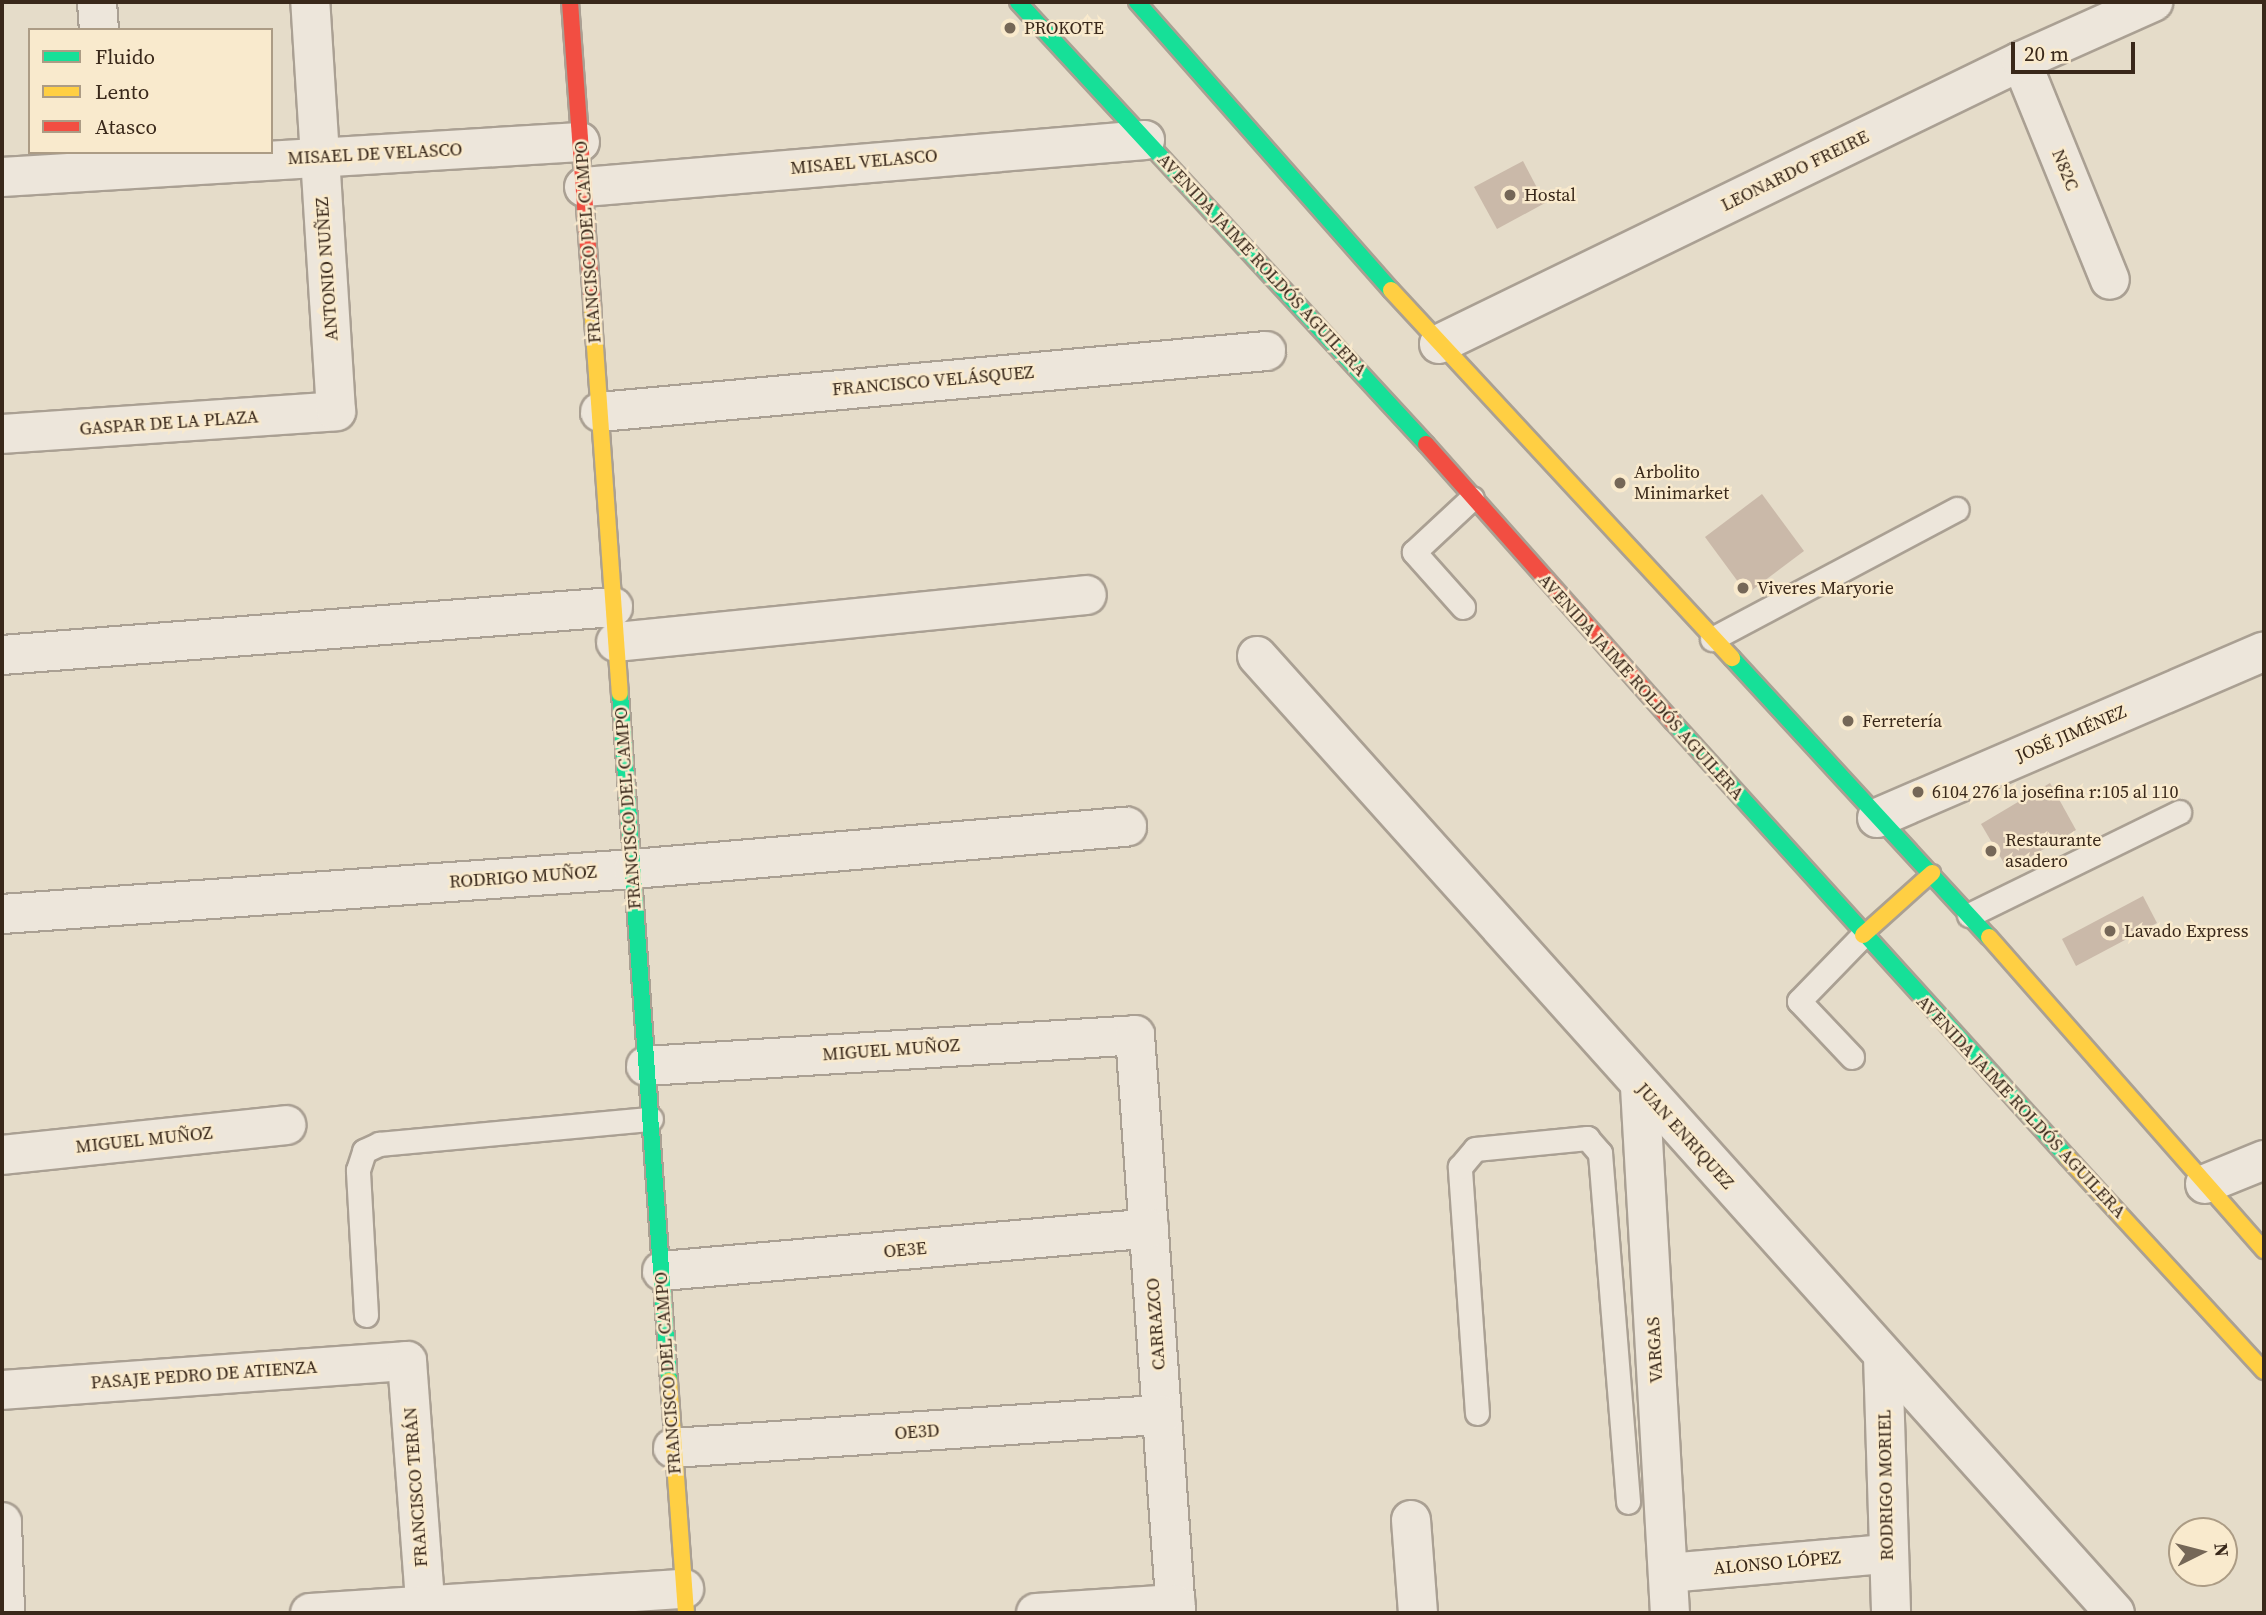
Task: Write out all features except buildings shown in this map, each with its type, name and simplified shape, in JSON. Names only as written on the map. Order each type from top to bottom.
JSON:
[{"type":"street","points":[[97,2],[99,28]]},
{"type":"street","name":"ANTONIO NUÑEZ","points":[[310,2],[336,411]]},
{"type":"street","name":"FRANCISCO DEL CAMPO","points":[[570,2],[685,1601]]},
{"type":"street","name":"AVENIDA JAIME ROLDÓS AGUILERA","points":[[1018,2],[1472,498],[1863,934],[2264,1371]]},
{"type":"street","points":[[1137,2],[1439,344],[1877,818],[1932,873],[2264,1250]]},
{"type":"street","name":"LEONARDO FREIRE","points":[[1439,344],[2021,61],[2152,2]]},
{"type":"street","name":"N82C","points":[[2021,61],[2110,280]]},
{"type":"street","name":"MISAEL VELASCO","points":[[584,187],[1145,140]]},
{"type":"street","name":"MISAEL DE VELASCO","points":[[2,177],[110,161],[320,157],[580,142]]},
{"type":"street","name":"FRANCISCO VELÁSQUEZ","points":[[600,411],[1266,351]]},
{"type":"street","name":"GASPAR DE LA PLAZA","points":[[2,435],[336,411]]},
{"type":"street","points":[[2,655],[615,624],[1087,595]]},
{"type":"street","name":"JOSÉ JIMÉNEZ","points":[[1877,818],[2264,651]]},
{"type":"street","name":"JUAN ENRIQUEZ","points":[[1257,656],[1640,1087],[2115,1613]]},
{"type":"street","name":"RODRIGO MUÑOZ","points":[[2,914],[632,869],[1127,827]]},
{"type":"street","points":[[1863,934],[1932,873]]},
{"type":"street","name":"MIGUEL MUÑOZ","points":[[646,1066],[1135,1035]]},
{"type":"street","name":"CARRAZCO","points":[[1135,1035],[1176,1609]]},
{"type":"street","name":"VARGAS","points":[[1640,1087],[1670,1613]]},
{"type":"street","name":"MIGUEL MUÑOZ","points":[[2,1155],[286,1125]]},
{"type":"street","points":[[2205,1184],[2264,1160]]},
{"type":"street","name":"OE3E","points":[[662,1271],[1149,1228]]},
{"type":"street","name":"RODRIGO MORIEL","points":[[1883,1356],[1886,1554],[1891,1613]]},
{"type":"street","name":"PASAJE PEDRO DE ATIENZA","points":[[2,1390],[407,1361]]},
{"type":"street","name":"FRANCISCO TERÁN","points":[[407,1361],[426,1610]]},
{"type":"street","name":"OE3D","points":[[673,1448],[1162,1415]]},
{"type":"street","points":[[1411,1520],[1418,1613]]},
{"type":"street","points":[[2,1522],[5,1613]]},
{"type":"street","name":"ALONSO LÓPEZ","points":[[1668,1573],[1886,1554]]},
{"type":"street","points":[[310,1613],[685,1601]]},
{"type":"street","points":[[1037,1613],[1176,1609]]},
{"type":"lane","points":[[1463,607],[1414,552],[1472,498]]},
{"type":"lane","points":[[1712,639],[1765,607],[1956,509]]},
{"type":"lane","points":[[1969,915],[2179,812]]},
{"type":"lane","points":[[1852,1057],[1799,1001],[1863,934]]},
{"type":"lane","points":[[366,1315],[358,1170],[364,1152],[379,1144],[651,1119]]},
{"type":"lane","points":[[1477,1413],[1460,1167],[1475,1149],[1587,1138],[1600,1153],[1628,1502]]},
{"type":"traffic: fast","points":[[1018,2],[1426,444]]},
{"type":"traffic: fast","points":[[1137,2],[1391,290]]},
{"type":"traffic: fast","points":[[1732,658],[1989,937]]},
{"type":"traffic: fast","points":[[620,693],[669,1381]]},
{"type":"traffic: fast","points":[[1673,722],[2067,1157]]},
{"type":"traffic: slow","points":[[1391,290],[1732,658]]},
{"type":"traffic: slow","points":[[592,305],[620,693]]},
{"type":"traffic: slow","points":[[1863,935],[1932,873]]},
{"type":"traffic: slow","points":[[1989,937],[2264,1250]]},
{"type":"traffic: slow","points":[[2067,1157],[2264,1371]]},
{"type":"traffic: slow","points":[[669,1381],[686,1613]]},
{"type":"traffic: jam","points":[[570,2],[592,305]]},
{"type":"traffic: jam","points":[[1426,444],[1673,722]]},
{"type":"place","name":"PROKOTE","points":[[1010,28]]},
{"type":"place","name":"Hostal","points":[[1510,195]]},
{"type":"place","name":"Arbolito Minimarket","points":[[1620,483]]},
{"type":"place","name":"Viveres Maryorie","points":[[1743,588]]},
{"type":"place","name":"Ferretería","points":[[1848,721]]},
{"type":"place","name":"6104 276 la josefina r:105 al 110","points":[[1918,792]]},
{"type":"place","name":"Restaurante asadero","points":[[1991,851]]},
{"type":"place","name":"Lavado Express","points":[[2110,931]]}]
